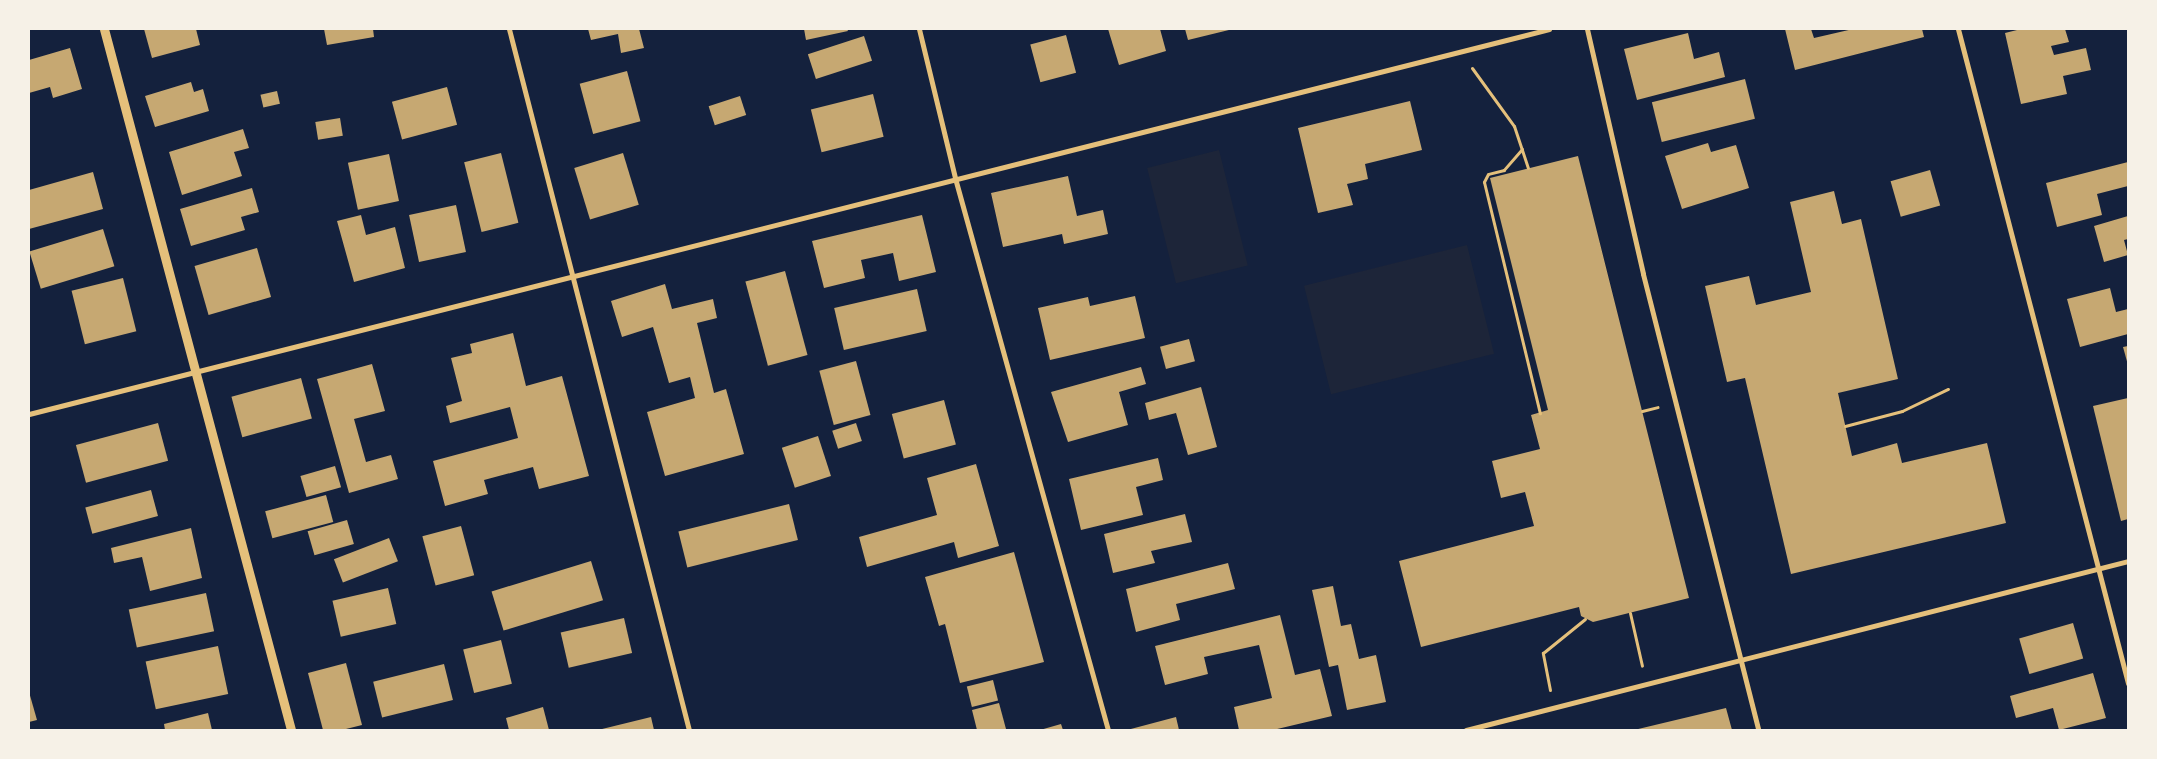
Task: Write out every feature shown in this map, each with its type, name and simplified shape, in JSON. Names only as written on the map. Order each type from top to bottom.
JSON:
[{"type":"street","points":[[104,29],[291,730]]},
{"type":"street","points":[[509,29],[689,730]]},
{"type":"street","points":[[919,29],[955,178],[1108,730]]},
{"type":"street","points":[[29,414],[1549,29]]},
{"type":"street","points":[[1587,29],[1643,274],[1739,661],[1758,730]]},
{"type":"street","points":[[1958,29],[2128,683]]},
{"type":"street","points":[[1466,730],[2128,561]]},
{"type":"path","points":[[1460,51],[1514,126],[1528,168]]},
{"type":"path","points":[[1522,148],[1504,170],[1488,174],[1484,182],[1540,413]]},
{"type":"path","points":[[1845,426],[1902,411],[1948,389]]},
{"type":"path","points":[[1630,613],[1647,684]]},
{"type":"path","points":[[1555,708],[1543,653],[1585,619]]},
{"type":"shaded area","points":[[1219,150],[1248,265],[1176,283],[1147,168]]},
{"type":"shaded area","points":[[1467,245],[1494,354],[1331,394],[1304,286]]},
{"type":"building","points":[[144,29],[196,29],[200,45],[152,58]]},
{"type":"building","points":[[324,29],[373,29],[374,37],[327,45]]},
{"type":"building","points":[[588,29],[639,29],[644,48],[621,53],[618,34],[591,40]]},
{"type":"building","points":[[804,29],[847,29],[848,31],[806,40]]},
{"type":"building","points":[[1108,29],[1160,29],[1166,51],[1119,65]]},
{"type":"building","points":[[1185,29],[1233,29],[1188,40]]},
{"type":"building","points":[[1785,29],[1811,29],[1814,38],[1853,29],[1922,29],[1924,37],[1795,70]]},
{"type":"building","points":[[2021,29],[2065,29],[2069,42],[2051,46],[2054,55],[2086,48],[2091,70],[2063,76],[2067,94],[2021,104],[2005,33]]},
{"type":"building","points":[[1688,33],[1694,59],[1719,52],[1725,77],[1637,100],[1624,49]]},
{"type":"building","points":[[1066,35],[1076,73],[1040,82],[1030,45]]},
{"type":"building","points":[[864,36],[872,61],[816,79],[808,54]]},
{"type":"building","points":[[70,48],[82,89],[53,98],[50,87],[29,93],[29,60]]},
{"type":"building","points":[[627,71],[640,121],[593,134],[580,84]]},
{"type":"building","points":[[1745,79],[1755,119],[1662,142],[1652,102]]},
{"type":"building","points":[[191,82],[194,92],[203,89],[209,111],[155,127],[145,96]]},
{"type":"building","points":[[447,87],[457,125],[402,139],[392,102]]},
{"type":"building","points":[[277,91],[280,104],[263,107],[260,95]]},
{"type":"building","points":[[873,94],[884,137],[822,152],[811,109]]},
{"type":"building","points":[[740,96],[746,115],[715,125],[709,106]]},
{"type":"building","points":[[1410,101],[1422,150],[1365,164],[1368,179],[1347,184],[1353,205],[1318,213],[1298,128]]},
{"type":"building","points":[[340,118],[343,136],[318,140],[315,122]]},
{"type":"building","points":[[243,129],[249,148],[234,152],[242,176],[182,195],[169,152]]},
{"type":"building","points":[[1708,143],[1711,152],[1736,145],[1749,188],[1682,209],[1665,156]]},
{"type":"building","points":[[501,153],[518,223],[482,232],[464,162]]},
{"type":"building","points":[[623,153],[639,205],[590,220],[574,168]]},
{"type":"building","points":[[389,154],[399,201],[358,210],[348,163]]},
{"type":"building","points":[[1578,156],[1689,598],[1593,622],[1581,616],[1579,607],[1421,647],[1399,561],[1534,526],[1525,492],[1501,498],[1492,461],[1540,449],[1531,415],[1548,410],[1490,178]]},
{"type":"building","points":[[2128,162],[2128,186],[2097,194],[2102,215],[2057,227],[2046,183]]},
{"type":"building","points":[[1930,170],[1940,206],[1901,217],[1891,181]]},
{"type":"building","points":[[93,172],[103,209],[29,229],[29,190]]},
{"type":"building","points":[[1068,176],[1077,216],[1103,210],[1108,234],[1064,244],[1062,234],[1003,247],[991,193]]},
{"type":"building","points":[[252,188],[259,212],[241,217],[245,230],[191,246],[180,209]]},
{"type":"building","points":[[1834,191],[1842,224],[1861,219],[1898,379],[1838,393],[1852,456],[1897,443],[1902,463],[1987,443],[2006,523],[1791,574],[1745,378],[1727,382],[1705,286],[1749,276],[1756,305],[1811,292],[1790,202]]},
{"type":"building","points":[[456,205],[466,252],[419,262],[409,215]]},
{"type":"building","points":[[361,215],[366,235],[395,227],[405,268],[354,282],[337,221]]},
{"type":"building","points":[[922,215],[936,272],[899,281],[893,253],[861,260],[865,278],[824,288],[812,241]]},
{"type":"building","points":[[2128,216],[2128,239],[2124,240],[2128,255],[2104,262],[2094,226]]},
{"type":"building","points":[[103,229],[114,266],[41,289],[29,252]]},
{"type":"building","points":[[257,248],[271,297],[209,315],[195,266]]},
{"type":"building","points":[[785,271],[808,355],[768,366],[745,282]]},
{"type":"building","points":[[123,278],[136,331],[85,344],[72,291]]},
{"type":"building","points":[[665,284],[672,309],[713,299],[717,318],[697,323],[714,393],[726,389],[744,454],[665,476],[647,412],[695,398],[690,377],[669,383],[653,327],[622,337],[611,301]]},
{"type":"building","points":[[2110,288],[2116,312],[2128,309],[2128,334],[2080,347],[2067,299]]},
{"type":"building","points":[[917,289],[927,331],[844,350],[834,308]]},
{"type":"building","points":[[1135,296],[1145,338],[1050,360],[1038,308],[1088,297],[1090,306]]},
{"type":"building","points":[[513,333],[526,386],[562,376],[589,476],[539,489],[533,467],[484,480],[488,494],[445,506],[433,461],[518,438],[510,407],[450,423],[446,406],[462,401],[451,358],[472,353],[470,344]]},
{"type":"building","points":[[1189,339],[1195,361],[1166,369],[1160,347]]},
{"type":"building","points":[[2128,346],[2128,365],[2123,347]]},
{"type":"building","points":[[856,361],[870,415],[834,425],[819,371]]},
{"type":"building","points":[[372,364],[385,411],[354,419],[366,462],[391,455],[398,479],[349,493],[317,379]]},
{"type":"building","points":[[1141,367],[1146,384],[1119,392],[1128,425],[1068,442],[1051,392]]},
{"type":"building","points":[[301,378],[312,419],[242,437],[231,397]]},
{"type":"building","points":[[1201,387],[1217,447],[1188,455],[1176,413],[1149,420],[1145,403]]},
{"type":"building","points":[[2128,398],[2128,519],[2121,521],[2093,406]]},
{"type":"building","points":[[944,400],[956,444],[904,458],[892,414]]},
{"type":"building","points":[[158,423],[168,461],[86,483],[76,445]]},
{"type":"building","points":[[856,423],[862,441],[838,449],[832,431]]},
{"type":"building","points":[[818,436],[831,476],[795,488],[782,448]]},
{"type":"building","points":[[1158,458],[1163,480],[1136,487],[1143,515],[1081,530],[1069,479]]},
{"type":"building","points":[[976,464],[999,546],[958,558],[954,542],[867,567],[859,537],[937,515],[927,478]]},
{"type":"building","points":[[335,466],[341,487],[306,497],[300,476]]},
{"type":"building","points":[[151,490],[158,516],[92,534],[85,508]]},
{"type":"building","points":[[326,495],[333,522],[272,538],[265,511]]},
{"type":"building","points":[[789,504],[798,540],[687,567],[678,532]]},
{"type":"building","points":[[1185,514],[1192,542],[1151,551],[1155,563],[1113,573],[1104,534]]},
{"type":"building","points":[[347,520],[354,544],[314,555],[308,531]]},
{"type":"building","points":[[461,526],[474,575],[436,586],[422,536]]},
{"type":"building","points":[[191,528],[202,578],[150,591],[142,557],[114,563],[111,548]]},
{"type":"building","points":[[389,538],[398,561],[343,582],[334,559]]},
{"type":"building","points":[[1014,552],[1044,662],[960,683],[945,624],[939,626],[925,577]]},
{"type":"building","points":[[591,561],[603,600],[504,631],[492,591]]},
{"type":"building","points":[[1228,563],[1235,589],[1176,604],[1180,620],[1136,632],[1126,589]]},
{"type":"building","points":[[1333,586],[1341,626],[1351,624],[1359,659],[1376,655],[1386,702],[1347,710],[1338,665],[1329,667],[1312,590]]},
{"type":"building","points":[[388,588],[396,624],[341,637],[332,601]]},
{"type":"building","points":[[206,593],[214,631],[137,648],[129,609]]},
{"type":"building","points":[[1280,615],[1295,675],[1320,669],[1332,716],[1273,730],[1239,730],[1234,707],[1272,698],[1259,645],[1204,657],[1208,674],[1165,685],[1155,646]]},
{"type":"building","points":[[624,618],[632,653],[569,668],[561,633]]},
{"type":"building","points":[[2073,623],[2083,659],[2029,674],[2019,638]]},
{"type":"building","points":[[501,640],[512,684],[474,693],[463,649]]},
{"type":"building","points":[[218,646],[228,694],[156,709],[146,661]]},
{"type":"building","points":[[346,663],[362,725],[342,730],[323,730],[308,673]]},
{"type":"building","points":[[444,664],[453,700],[382,718],[373,682]]},
{"type":"building","points":[[2093,673],[2106,718],[2059,730],[2053,708],[2016,718],[2010,696]]},
{"type":"building","points":[[993,680],[998,700],[972,707],[967,687]]},
{"type":"building","points":[[29,692],[37,720],[29,722]]},
{"type":"building","points":[[999,703],[1006,729],[977,730],[972,710]]},
{"type":"building","points":[[543,707],[549,730],[509,730],[506,718]]},
{"type":"building","points":[[1726,708],[1732,730],[1634,730]]},
{"type":"building","points":[[208,713],[212,730],[165,730],[164,724]]},
{"type":"building","points":[[651,717],[654,730],[598,730]]},
{"type":"building","points":[[1176,717],[1179,730],[1127,730]]},
{"type":"building","points":[[1061,724],[1063,730],[1040,730]]}]
